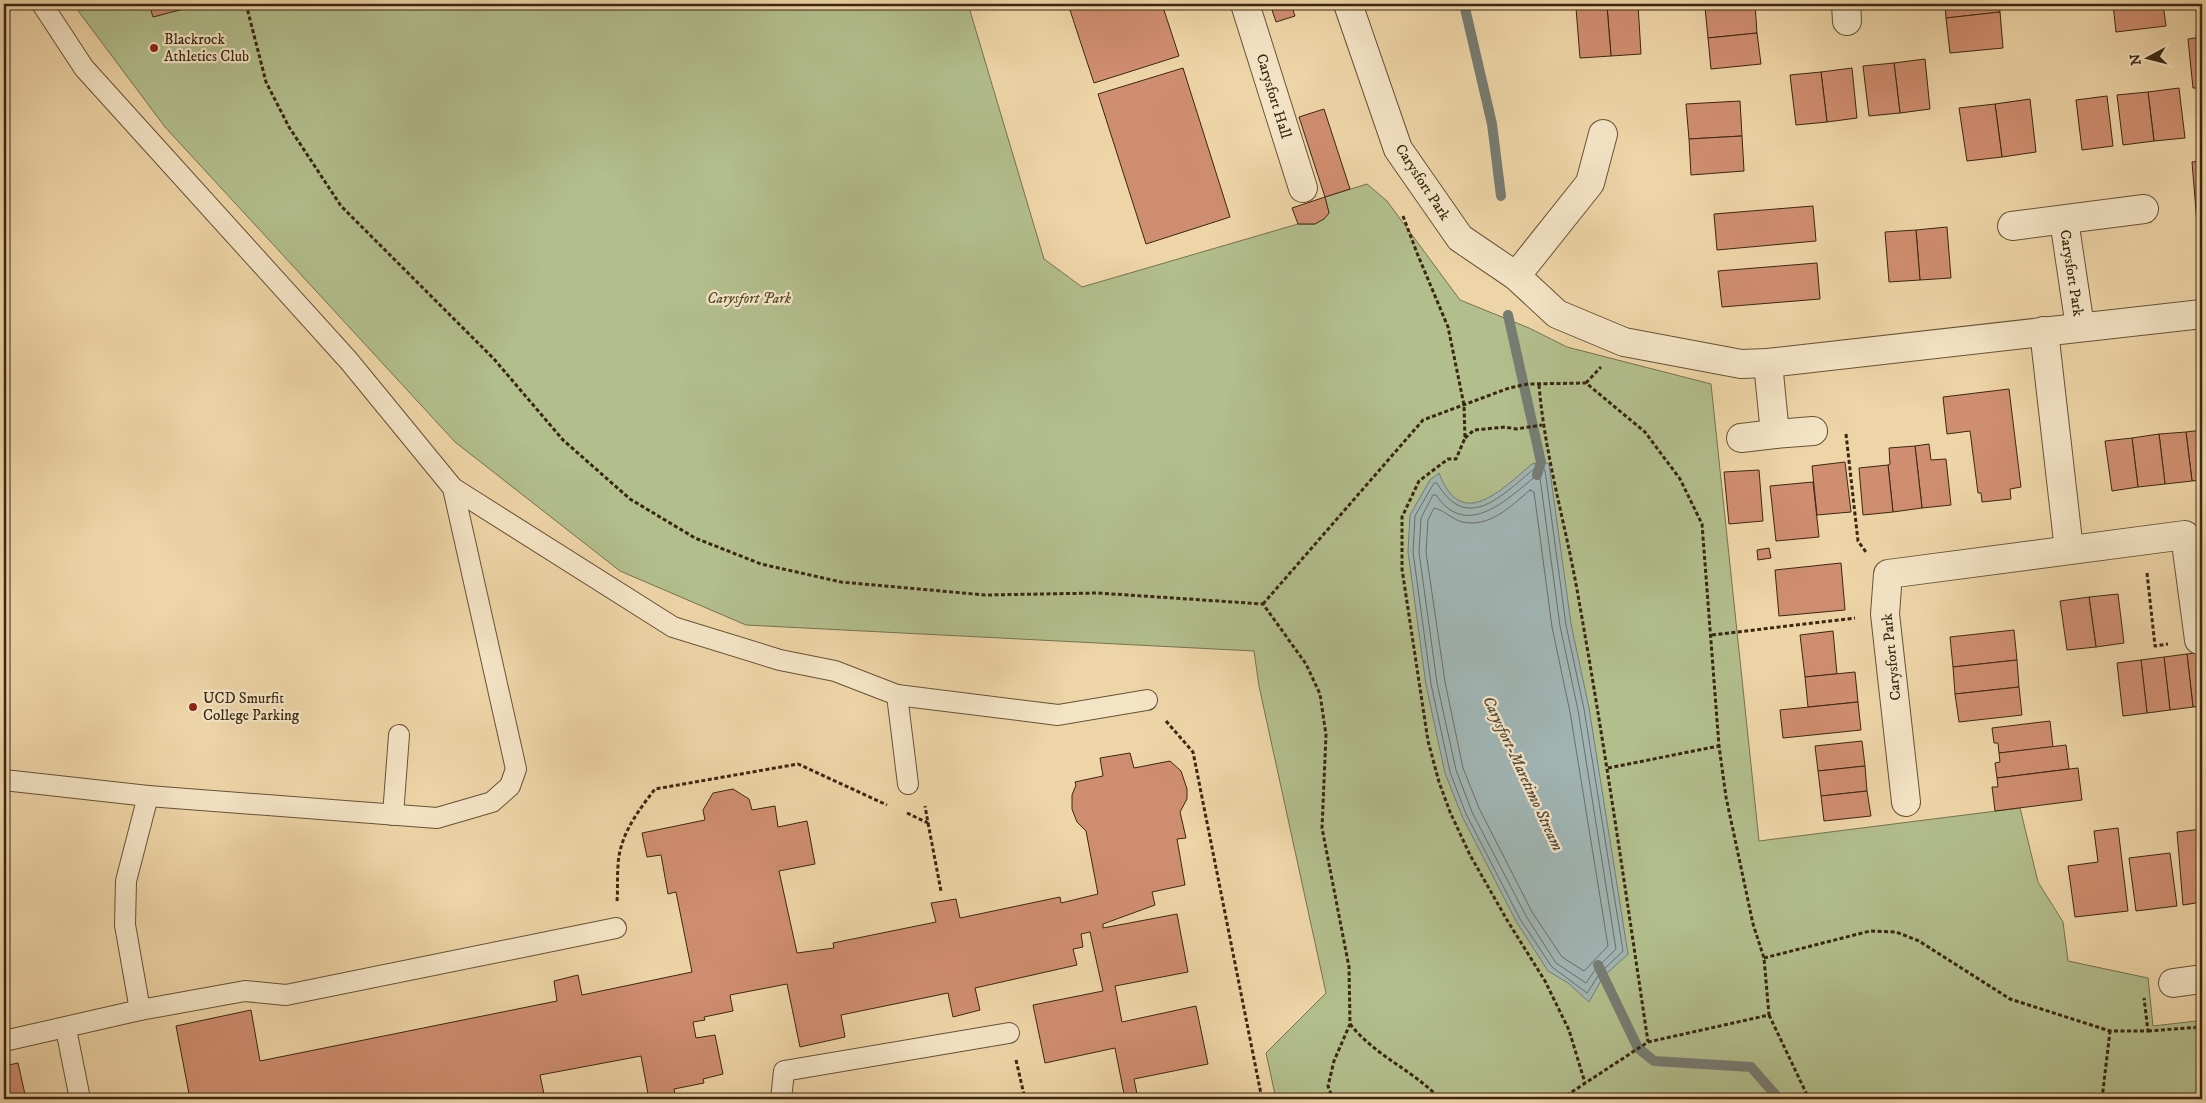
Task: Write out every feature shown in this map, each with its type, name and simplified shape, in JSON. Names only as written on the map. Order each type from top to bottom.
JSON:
[{"type":"street","name":"Carysfort Hall","points":[[1245,4],[1303,188]]},
{"type":"street","name":"Carysfort Park","points":[[1348,4],[1398,149],[1460,238],[1516,276],[1556,314],[1624,342],[1741,364],[2202,314]]},
{"type":"street","points":[[1516,276],[1590,184],[1603,134]]},
{"type":"street","name":"Carysfort Park","points":[[2012,226],[2144,209]]},
{"type":"street","name":"Carysfort Park","points":[[2064,220],[2080,327]]},
{"type":"street","points":[[2044,331],[2069,550]]},
{"type":"street","points":[[1768,362],[1775,434]]},
{"type":"street","points":[[1741,438],[1813,431]]},
{"type":"street","points":[[1888,574],[2185,535],[2200,640]]},
{"type":"street","name":"Carysfort Park","points":[[1888,574],[1885,614],[1906,802]]},
{"type":"street","points":[[2173,983],[2202,979]]},
{"type":"lane","points":[[42,4],[84,68],[349,361],[454,488],[673,627],[780,660],[834,671],[897,695],[1058,714],[1147,700]]},
{"type":"lane","points":[[4,780],[148,796],[437,818],[492,802],[510,786],[516,769],[454,488]]},
{"type":"lane","points":[[897,695],[908,784]]},
{"type":"lane","points":[[393,815],[399,735]]},
{"type":"lane","points":[[140,1010],[125,925],[126,881],[148,796]]},
{"type":"lane","points":[[4,1041],[140,1010],[245,991],[286,995],[616,928]]},
{"type":"lane","points":[[66,1028],[80,1099]]},
{"type":"lane","points":[[781,1099],[784,1071],[1009,1033]]},
{"type":"path","points":[[246,4],[266,82],[289,127],[341,206],[494,359],[563,440],[630,499],[695,538],[761,564],[841,582],[985,595],[1098,593],[1263,604]]},
{"type":"path","points":[[1401,208],[1416,253],[1448,326],[1464,405],[1465,438],[1456,459],[1448,459],[1419,481],[1402,517],[1402,569],[1428,741],[1439,782],[1454,821],[1470,855],[1506,920],[1545,981],[1569,1030],[1585,1083]]},
{"type":"path","points":[[1263,604],[1423,420],[1518,386],[1528,384],[1586,383],[1645,432],[1680,479],[1702,524],[1719,746],[1732,826],[1754,924],[1764,958],[1769,1015],[1809,1099]]},
{"type":"path","points":[[1539,385],[1540,426],[1578,594],[1608,768],[1648,1042]]},
{"type":"path","points":[[1465,438],[1474,430],[1540,426]]},
{"type":"path","points":[[1813,431],[1845,427],[1858,541],[1888,574]]},
{"type":"path","points":[[2143,540],[2155,646],[2200,640]]},
{"type":"path","points":[[1263,604],[1306,664],[1320,694],[1326,734],[1322,828],[1349,967],[1350,1024],[1334,1061],[1328,1086],[1333,1099]]},
{"type":"path","points":[[1712,635],[1885,614]]},
{"type":"path","points":[[1147,700],[1193,752],[1262,1099]]},
{"type":"path","points":[[1608,768],[1719,746]]},
{"type":"path","points":[[616,928],[618,864],[625,835],[638,811],[655,788],[798,764],[893,807]]},
{"type":"path","points":[[908,784],[925,806],[941,891]]},
{"type":"path","points":[[902,811],[928,823]]},
{"type":"path","points":[[1764,958],[1870,931],[1896,932],[1919,941],[2010,1000],[2110,1031],[2148,1031],[2202,1027]]},
{"type":"path","points":[[2148,1031],[2143,986],[2173,983]]},
{"type":"path","points":[[1560,1099],[1648,1042],[1769,1015]]},
{"type":"path","points":[[1350,1024],[1361,1038],[1398,1067],[1426,1084],[1440,1099]]},
{"type":"path","points":[[2102,1099],[2110,1031]]},
{"type":"path","points":[[1009,1033],[1025,1099]]},
{"type":"green space","name":"Carysfort Park","points":[[73,4],[968,4],[1044,259],[1082,287],[1298,224],[1315,224],[1329,213],[1325,197],[1367,184],[1387,201],[1460,300],[1529,328],[1567,347],[1711,384],[1759,841],[2020,808],[2038,882],[2063,922],[2068,961],[2148,978],[2153,1026],[2196,1021],[2202,1002],[2202,1094],[2199,1099],[1276,1099],[1266,1053],[1326,993],[1259,686],[1254,651],[746,625],[620,571],[455,442],[165,127]]},
{"type":"water","points":[[1541,462],[1549,464],[1571,624],[1589,708],[1628,954],[1603,977],[1589,1002],[1568,983],[1548,971],[1516,921],[1462,816],[1445,773],[1426,685],[1408,552],[1410,515],[1430,480],[1439,473],[1448,491],[1459,500],[1470,503],[1495,494],[1532,464]]},
{"type":"building","points":[[149,4],[195,4],[195,6],[153,17]]},
{"type":"building","points":[[1068,4],[1162,4],[1179,56],[1094,83]]},
{"type":"building","points":[[1270,4],[1291,4],[1295,16],[1276,22]]},
{"type":"building","points":[[1638,4],[1641,54],[1611,56],[1607,6]]},
{"type":"building","points":[[1755,4],[1757,33],[1708,38],[1705,7]]},
{"type":"building","points":[[1945,4],[1999,4],[2000,12],[1946,18]]},
{"type":"building","points":[[2113,4],[2163,4],[2166,26],[2116,32]]},
{"type":"building","points":[[1607,6],[1611,56],[1580,58],[1576,8]]},
{"type":"building","points":[[2000,12],[2003,48],[1950,53],[1946,18]]},
{"type":"building","points":[[1757,33],[1761,64],[1711,69],[1708,38]]},
{"type":"building","points":[[2202,37],[2202,88],[2193,88],[2188,39]]},
{"type":"building","points":[[1925,59],[1930,109],[1900,113],[1894,63]]},
{"type":"building","points":[[1894,63],[1900,113],[1869,116],[1863,66]]},
{"type":"building","points":[[1183,68],[1230,217],[1146,244],[1098,94]]},
{"type":"building","points":[[1852,68],[1857,118],[1827,122],[1821,72]]},
{"type":"building","points":[[1821,72],[1827,122],[1796,125],[1790,75]]},
{"type":"building","points":[[2179,88],[2185,138],[2154,141],[2148,92]]},
{"type":"building","points":[[2148,92],[2154,141],[2123,145],[2117,95]]},
{"type":"building","points":[[2107,96],[2113,146],[2082,150],[2076,100]]},
{"type":"building","points":[[2030,99],[2036,152],[2002,157],[1995,104]]},
{"type":"building","points":[[1740,101],[1742,136],[1689,139],[1686,104]]},
{"type":"building","points":[[1995,104],[2002,157],[1967,161],[1959,108]]},
{"type":"building","points":[[1324,109],[1350,189],[1325,197],[1299,117]]},
{"type":"building","points":[[1742,136],[1744,171],[1691,175],[1689,139]]},
{"type":"building","points":[[2202,161],[2202,211],[2196,211],[2192,162]]},
{"type":"building","points":[[1325,197],[1329,213],[1324,219],[1315,224],[1298,224],[1292,208]]},
{"type":"building","points":[[1813,206],[1816,241],[1717,250],[1714,214]]},
{"type":"building","points":[[2196,211],[2202,211],[2202,261],[2200,261]]},
{"type":"building","points":[[1947,227],[1951,278],[1920,280],[1916,230]]},
{"type":"building","points":[[1916,230],[1920,280],[1889,282],[1885,232]]},
{"type":"building","points":[[1817,263],[1820,299],[1722,307],[1718,271]]},
{"type":"building","points":[[2009,389],[2021,487],[2010,489],[2011,499],[1982,502],[1981,493],[1978,493],[1970,431],[1947,434],[1943,397]]},
{"type":"building","points":[[2202,430],[2202,480],[2192,481],[2186,432]]},
{"type":"building","points":[[2186,432],[2192,481],[2165,484],[2159,434]]},
{"type":"building","points":[[2159,434],[2165,484],[2138,487],[2132,438]]},
{"type":"building","points":[[2132,438],[2138,487],[2112,491],[2105,441]]},
{"type":"building","points":[[1929,444],[1931,460],[1946,459],[1951,505],[1922,508],[1915,446]]},
{"type":"building","points":[[1915,446],[1922,508],[1893,512],[1888,465],[1890,464],[1889,448]]},
{"type":"building","points":[[1845,462],[1851,512],[1817,515],[1812,466]]},
{"type":"building","points":[[1888,465],[1893,512],[1863,515],[1859,468]]},
{"type":"building","points":[[1759,470],[1763,521],[1729,524],[1724,472]]},
{"type":"building","points":[[1813,482],[1819,537],[1776,541],[1770,486]]},
{"type":"building","points":[[1769,548],[1771,558],[1758,560],[1757,550]]},
{"type":"building","points":[[1841,563],[1845,610],[1779,616],[1775,570]]},
{"type":"building","points":[[2118,594],[2124,643],[2096,647],[2089,597]]},
{"type":"building","points":[[2089,597],[2096,647],[2067,650],[2060,601]]},
{"type":"building","points":[[2014,630],[2017,660],[1953,667],[1950,637]]},
{"type":"building","points":[[1833,631],[1837,674],[1805,677],[1800,635]]},
{"type":"building","points":[[2202,652],[2202,706],[2193,707],[2187,654]]},
{"type":"building","points":[[2187,654],[2193,707],[2170,710],[2164,657]]},
{"type":"building","points":[[2164,657],[2170,710],[2147,713],[2141,660]]},
{"type":"building","points":[[2017,660],[2019,687],[1955,694],[1953,667]]},
{"type":"building","points":[[2141,660],[2147,713],[2123,716],[2117,663]]},
{"type":"building","points":[[1855,672],[1858,702],[1808,707],[1805,677]]},
{"type":"building","points":[[2019,687],[2022,715],[1959,722],[1955,694]]},
{"type":"building","points":[[1858,702],[1861,730],[1783,738],[1780,710]]},
{"type":"building","points":[[2050,721],[2053,747],[1999,753],[1998,743],[1994,743],[1992,728]]},
{"type":"building","points":[[1862,741],[1865,766],[1818,771],[1815,746]]},
{"type":"building","points":[[2066,745],[2069,769],[1997,778],[1995,763],[2000,762],[1999,753]]},
{"type":"building","points":[[1130,753],[1134,768],[1170,761],[1181,771],[1187,789],[1187,799],[1180,812],[1186,838],[1177,839],[1185,885],[1152,892],[1155,905],[1103,924],[1103,928],[1177,914],[1188,972],[1115,986],[1122,1022],[1196,1006],[1208,1064],[1134,1079],[1138,1099],[1098,1099],[1124,1094],[1115,1048],[1045,1063],[1033,1005],[1103,991],[1090,932],[1081,934],[1083,947],[1073,949],[1077,965],[975,988],[980,1010],[953,1017],[948,993],[841,1015],[845,1037],[800,1047],[787,984],[730,995],[733,1011],[704,1017],[705,1020],[693,1022],[696,1038],[715,1035],[723,1074],[703,1079],[704,1083],[674,1089],[676,1099],[649,1099],[641,1056],[540,1075],[545,1099],[190,1099],[176,1026],[251,1010],[260,1061],[557,1001],[554,981],[578,975],[582,995],[692,972],[676,892],[668,894],[661,855],[647,857],[642,833],[705,820],[703,810],[713,793],[733,789],[749,799],[752,810],[775,806],[778,827],[807,821],[815,864],[779,871],[797,953],[834,948],[833,943],[936,922],[931,903],[956,899],[960,918],[1060,897],[1061,903],[1098,894],[1086,831],[1077,822],[1072,809],[1072,795],[1076,785],[1075,782],[1103,776],[1100,758]]},
{"type":"building","points":[[1865,766],[1867,791],[1821,796],[1818,771]]},
{"type":"building","points":[[2078,768],[2082,800],[1995,811],[1992,787],[1998,787],[1997,778]]},
{"type":"building","points":[[1867,791],[1871,816],[1824,821],[1821,796]]},
{"type":"building","points":[[2118,828],[2128,911],[2075,917],[2068,866],[2098,862],[2094,831]]},
{"type":"building","points":[[2202,829],[2202,902],[2183,905],[2177,832]]},
{"type":"building","points":[[2170,853],[2177,906],[2136,911],[2129,858]]},
{"type":"building","points":[[18,1063],[26,1099],[4,1099],[4,1066]]},
{"type":"waterway","name":"Carysfort-Maretimo Stream","points":[[1464,4],[1492,124],[1501,196]]},
{"type":"waterway","name":"Carysfort-Maretimo Stream","points":[[1508,315],[1541,462],[1537,475]]},
{"type":"waterway","name":"Carysfort-Maretimo Stream","points":[[1598,965],[1638,1048],[1654,1061],[1751,1067],[1779,1099]]},
{"type":"place","name":"Blackrock Athletics Club","points":[[154,48]]},
{"type":"place","name":"UCD Smurfit College Parking","points":[[193,707]]}]
